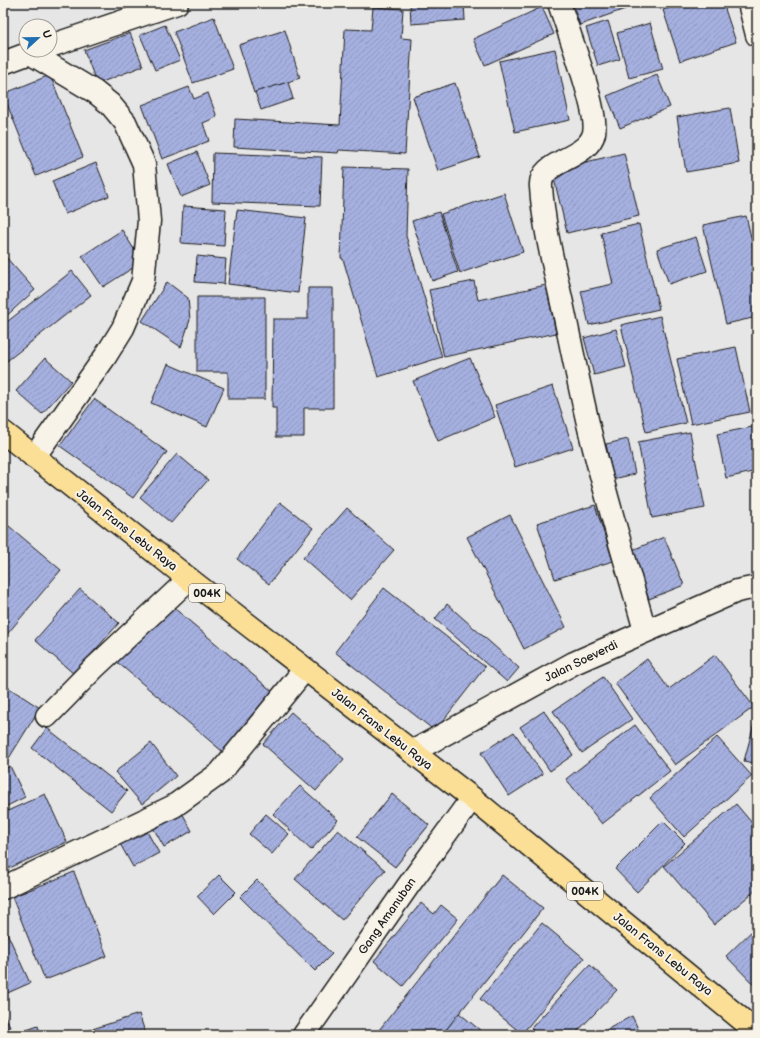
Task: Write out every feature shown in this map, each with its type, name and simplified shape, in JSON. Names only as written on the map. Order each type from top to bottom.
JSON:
[{"type":"main road","name":"Jalan Frans Lebu Raya","points":[[3,432],[304,669],[472,798],[757,1032]]},
{"type":"street","points":[[58,44],[177,3]]},
{"type":"street","points":[[559,3],[586,88],[595,126],[591,142],[575,156],[552,166],[545,172],[540,185],[546,227],[590,433],[645,631]]},
{"type":"street","points":[[749,3],[757,35]]},
{"type":"street","points":[[3,63],[18,58]]},
{"type":"street","points":[[34,457],[104,357],[122,328],[143,281],[149,221],[144,164],[125,122],[110,104],[50,58]]},
{"type":"street","points":[[47,716],[93,669],[189,579]]},
{"type":"street","name":"Jalan Soeverdi","points":[[412,752],[574,663],[737,591],[757,587]]},
{"type":"street","points":[[3,888],[174,806],[220,773],[304,669]]},
{"type":"street","name":"Gang Amanuban","points":[[304,1035],[408,886],[472,798]]},
{"type":"building","points":[[410,3],[464,3],[465,20],[411,24]]},
{"type":"building","points":[[572,3],[642,3],[580,25]]},
{"type":"building","points":[[684,3],[723,3],[736,42],[680,61],[663,10]]},
{"type":"building","points":[[373,7],[403,9],[401,38],[412,39],[405,154],[339,150],[338,153],[234,147],[235,119],[340,125],[345,29],[371,30]]},
{"type":"building","points":[[542,7],[554,34],[485,65],[473,39]]},
{"type":"building","points":[[214,17],[233,69],[193,83],[174,32]]},
{"type":"building","points":[[608,21],[620,59],[598,66],[586,28]]},
{"type":"building","points":[[650,23],[663,69],[629,78],[617,33]]},
{"type":"building","points":[[165,25],[180,60],[155,70],[140,35]]},
{"type":"building","points":[[285,30],[300,78],[254,93],[239,45]]},
{"type":"building","points":[[130,33],[143,66],[97,84],[84,50]]},
{"type":"building","points":[[555,49],[570,120],[515,132],[499,61]]},
{"type":"building","points":[[50,75],[83,157],[36,176],[3,94]]},
{"type":"building","points":[[657,75],[670,107],[620,128],[607,96]]},
{"type":"building","points":[[288,82],[293,99],[261,110],[255,92]]},
{"type":"building","points":[[455,83],[480,157],[438,171],[413,97]]},
{"type":"building","points":[[189,87],[194,99],[208,93],[217,117],[203,123],[209,141],[162,159],[142,105]]},
{"type":"building","points":[[730,108],[739,163],[686,172],[677,117]]},
{"type":"building","points":[[197,152],[210,185],[181,197],[168,164]]},
{"type":"building","points":[[213,153],[322,157],[320,206],[212,202]]},
{"type":"building","points":[[624,153],[639,216],[567,233],[552,170]]},
{"type":"building","points":[[96,163],[109,196],[65,214],[52,181]]},
{"type":"building","points":[[344,167],[408,169],[406,236],[442,357],[378,377],[343,259],[341,258]]},
{"type":"building","points":[[504,193],[523,252],[460,273],[441,214]]},
{"type":"building","points":[[183,206],[226,209],[224,246],[181,243]]},
{"type":"building","points":[[237,210],[306,218],[298,293],[228,284]]},
{"type":"building","points":[[439,212],[458,272],[432,281],[412,221]]},
{"type":"building","points":[[746,216],[757,262],[757,317],[726,324],[703,225]]},
{"type":"building","points":[[757,217],[757,232],[753,218]]},
{"type":"building","points":[[639,224],[659,309],[589,325],[581,291],[613,284],[601,233]]},
{"type":"building","points":[[122,230],[142,262],[103,287],[82,256]]},
{"type":"building","points":[[696,237],[707,271],[669,284],[657,249]]},
{"type":"building","points":[[4,255],[35,290],[3,319],[3,256]]},
{"type":"building","points":[[197,256],[226,259],[224,284],[195,282]]},
{"type":"building","points":[[72,271],[91,295],[3,364],[3,325]]},
{"type":"building","points":[[474,281],[478,300],[546,285],[556,333],[444,357],[429,290]]},
{"type":"building","points":[[167,282],[188,298],[190,320],[181,347],[142,321]]},
{"type":"building","points":[[308,288],[333,288],[333,408],[304,408],[304,437],[276,437],[276,408],[272,408],[273,319],[308,319]]},
{"type":"building","points":[[197,297],[265,297],[265,399],[228,399],[228,372],[197,372]]},
{"type":"building","points":[[660,316],[686,423],[646,432],[621,325]]},
{"type":"building","points":[[616,329],[626,367],[594,375],[584,338]]},
{"type":"building","points":[[736,347],[750,412],[691,424],[677,359]]},
{"type":"building","points":[[45,358],[71,381],[42,414],[16,391]]},
{"type":"building","points":[[470,358],[495,417],[438,441],[413,381]]},
{"type":"building","points":[[168,364],[224,388],[207,427],[151,403]]},
{"type":"building","points":[[553,386],[573,448],[515,467],[495,405]]},
{"type":"building","points":[[94,399],[167,452],[133,498],[60,446]]},
{"type":"building","points":[[757,426],[757,471],[726,478],[717,434]]},
{"type":"building","points":[[690,432],[705,508],[652,518],[638,442]]},
{"type":"building","points":[[628,439],[635,474],[613,479],[606,444]]},
{"type":"building","points":[[177,454],[208,480],[171,523],[140,497]]},
{"type":"building","points":[[280,502],[313,528],[269,584],[237,559]]},
{"type":"building","points":[[595,505],[613,561],[555,579],[537,523]]},
{"type":"building","points":[[347,508],[394,550],[350,600],[303,558]]},
{"type":"building","points":[[510,515],[566,627],[524,649],[467,537]]},
{"type":"building","points":[[3,521],[61,570],[3,639]]},
{"type":"building","points":[[664,537],[684,585],[649,599],[630,551]]},
{"type":"building","points":[[384,588],[485,667],[435,731],[335,652]]},
{"type":"building","points":[[80,589],[119,623],[74,674],[35,640]]},
{"type":"building","points":[[167,602],[273,692],[223,752],[117,662]]},
{"type":"building","points":[[447,604],[519,668],[507,682],[435,619]]},
{"type":"building","points":[[715,655],[754,707],[675,765],[615,683],[647,659],[669,689]]},
{"type":"building","points":[[603,677],[632,719],[582,753],[553,711]]},
{"type":"building","points":[[3,684],[40,708],[6,763],[3,761]]},
{"type":"building","points":[[544,711],[573,755],[550,771],[520,727]]},
{"type":"building","points":[[291,712],[344,759],[316,791],[263,744]]},
{"type":"building","points":[[757,713],[757,764],[744,761]]},
{"type":"building","points":[[635,725],[670,771],[602,824],[566,779]]},
{"type":"building","points":[[47,728],[127,791],[111,811],[32,748]]},
{"type":"building","points":[[514,732],[543,774],[509,796],[481,753]]},
{"type":"building","points":[[717,737],[752,776],[684,837],[650,798]]},
{"type":"building","points":[[151,743],[176,776],[142,804],[115,772]]},
{"type":"building","points":[[10,766],[25,797],[3,808],[3,770]]},
{"type":"building","points":[[300,786],[338,820],[311,850],[273,814]]},
{"type":"building","points":[[45,794],[67,842],[5,870],[3,865],[3,813]]},
{"type":"building","points":[[392,794],[429,825],[395,867],[357,837]]},
{"type":"building","points":[[736,804],[757,829],[757,889],[714,925],[664,866]]},
{"type":"building","points":[[179,807],[192,831],[164,847],[151,824]]},
{"type":"building","points":[[266,814],[289,834],[272,854],[249,834]]},
{"type":"building","points":[[663,821],[685,843],[637,892],[615,869]]},
{"type":"building","points":[[145,828],[159,853],[133,867],[119,842]]},
{"type":"building","points":[[338,830],[385,870],[342,920],[295,879]]},
{"type":"building","points":[[74,872],[107,956],[45,980],[12,897]]},
{"type":"building","points":[[219,875],[236,892],[214,914],[197,896]]},
{"type":"building","points":[[502,875],[543,908],[442,1035],[375,1035]]},
{"type":"building","points":[[257,880],[332,954],[315,971],[240,897]]},
{"type":"building","points":[[421,903],[434,914],[441,905],[458,919],[403,986],[374,961]]},
{"type":"building","points":[[542,923],[584,958],[522,1034],[480,999]]},
{"type":"building","points":[[3,924],[30,983],[3,995]]},
{"type":"building","points":[[757,926],[757,988],[726,956]]},
{"type":"building","points":[[590,965],[617,990],[574,1035],[538,1035],[531,1028]]},
{"type":"building","points":[[3,1010],[10,1027],[3,1030]]},
{"type":"building","points":[[459,1013],[486,1035],[442,1035]]},
{"type":"building","points":[[139,1014],[146,1035],[81,1035],[80,1033]]},
{"type":"building","points":[[632,1016],[641,1035],[597,1035]]},
{"type":"building","points":[[38,1026],[41,1035],[13,1035]]}]
